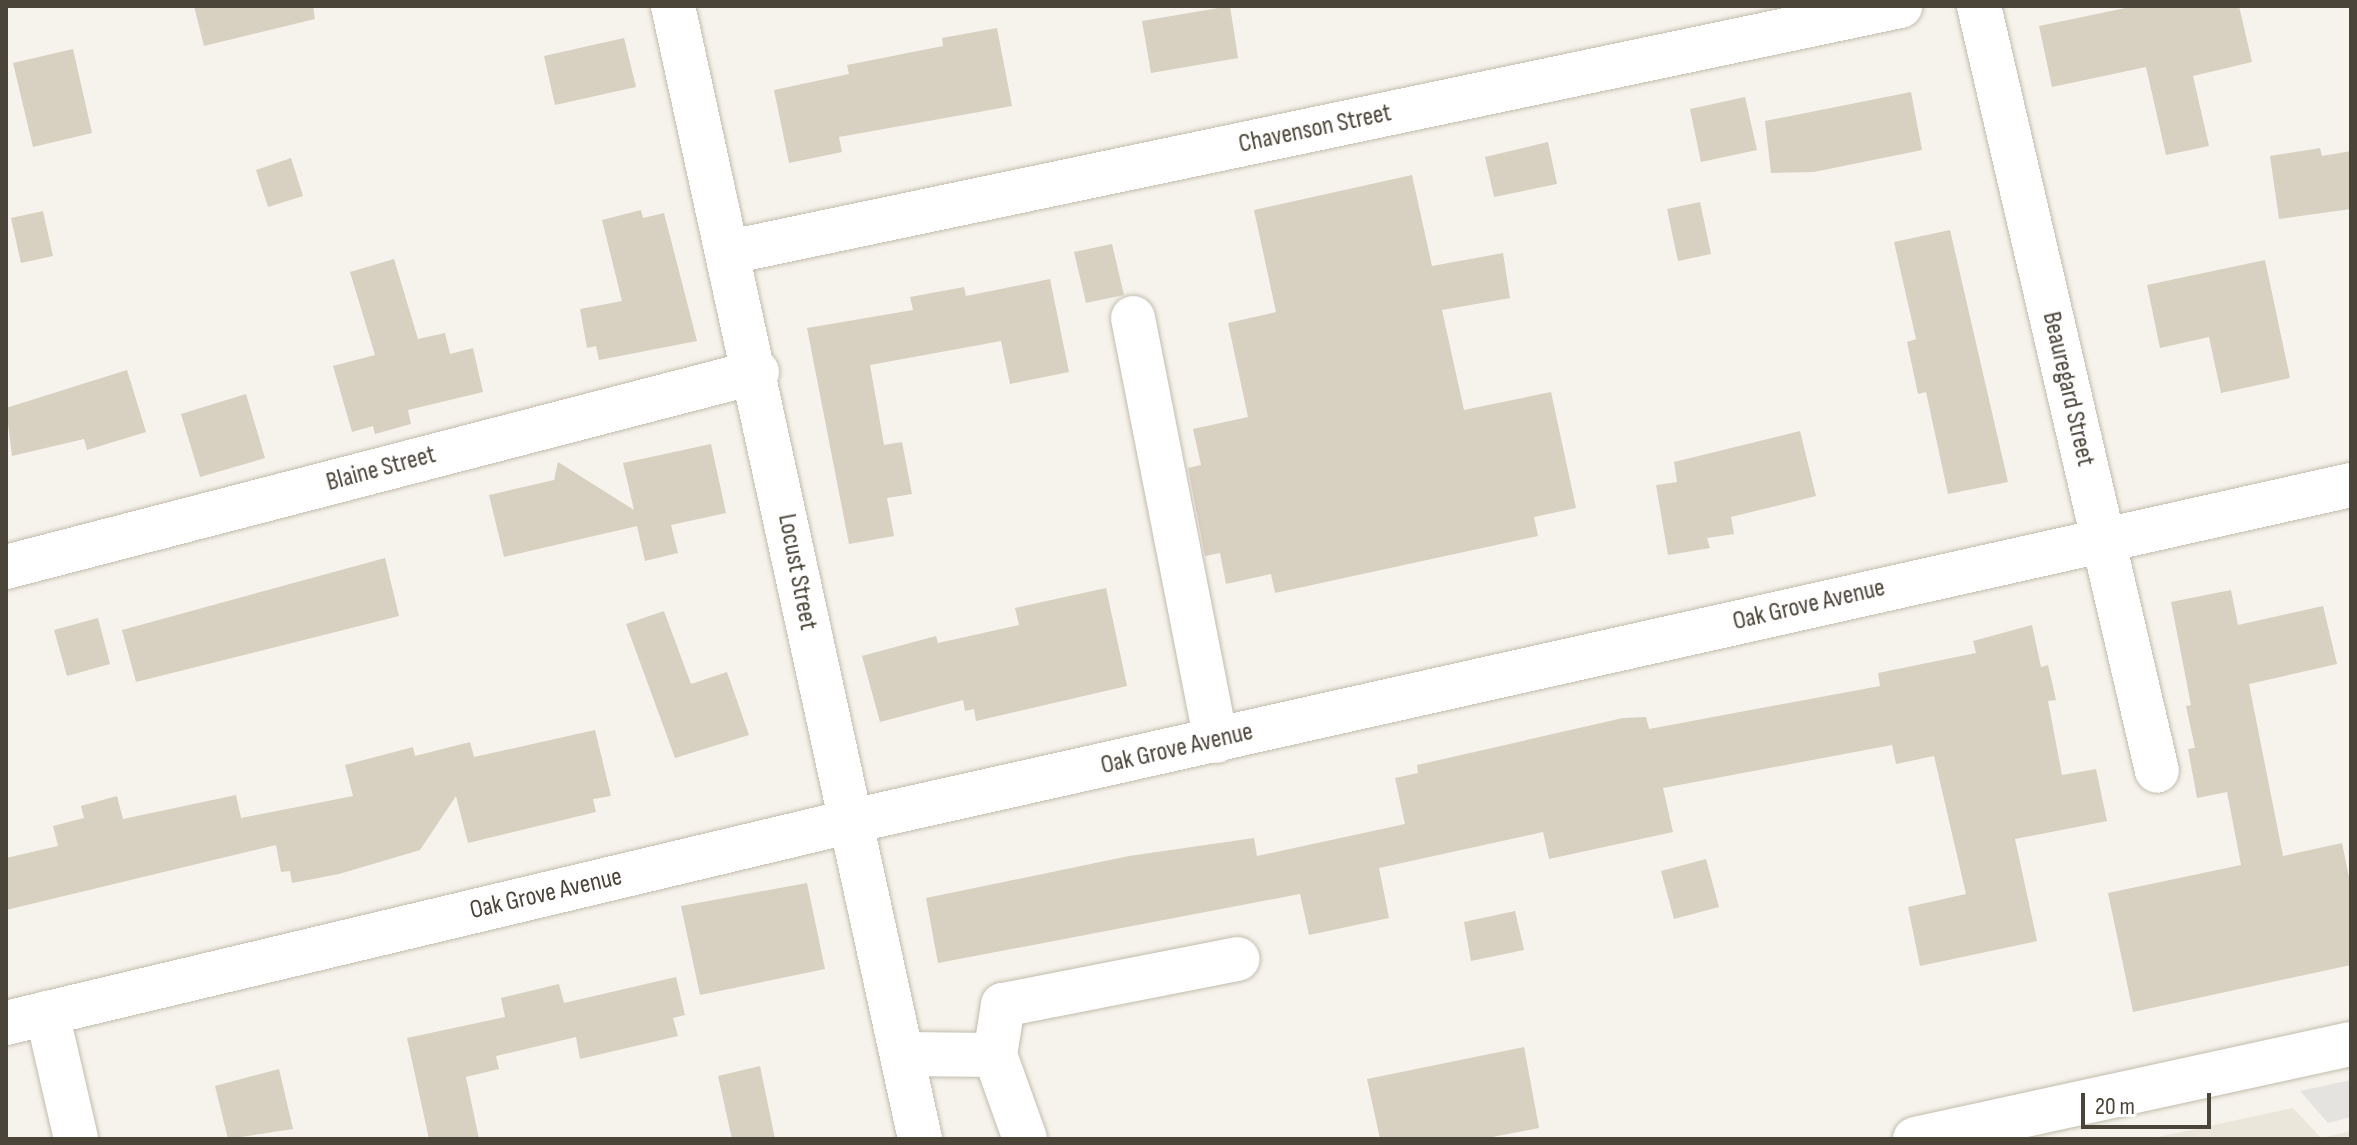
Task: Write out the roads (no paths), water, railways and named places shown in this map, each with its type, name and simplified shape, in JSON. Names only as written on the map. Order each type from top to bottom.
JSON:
[{"type":"street","name":"Locust Street","points":[[673,6],[757,372],[848,822],[920,1139]]},
{"type":"street","name":"Chavenson Street","points":[[730,252],[1900,6]]},
{"type":"street","name":"Beauregard Street","points":[[1979,6],[2157,771]]},
{"type":"street","points":[[1133,318],[1216,741]]},
{"type":"street","name":"Blaine Street","points":[[6,567],[757,372]]},
{"type":"street","name":"Oak Grove Avenue","points":[[26,1018],[848,822],[2351,485]]},
{"type":"street","points":[[1025,1139],[995,1055],[1003,1005],[1238,959]]},
{"type":"street","points":[[26,1018],[76,1139]]},
{"type":"street","points":[[1939,1136],[2351,1044]]},
{"type":"street","points":[[903,1054],[995,1055]]}]
